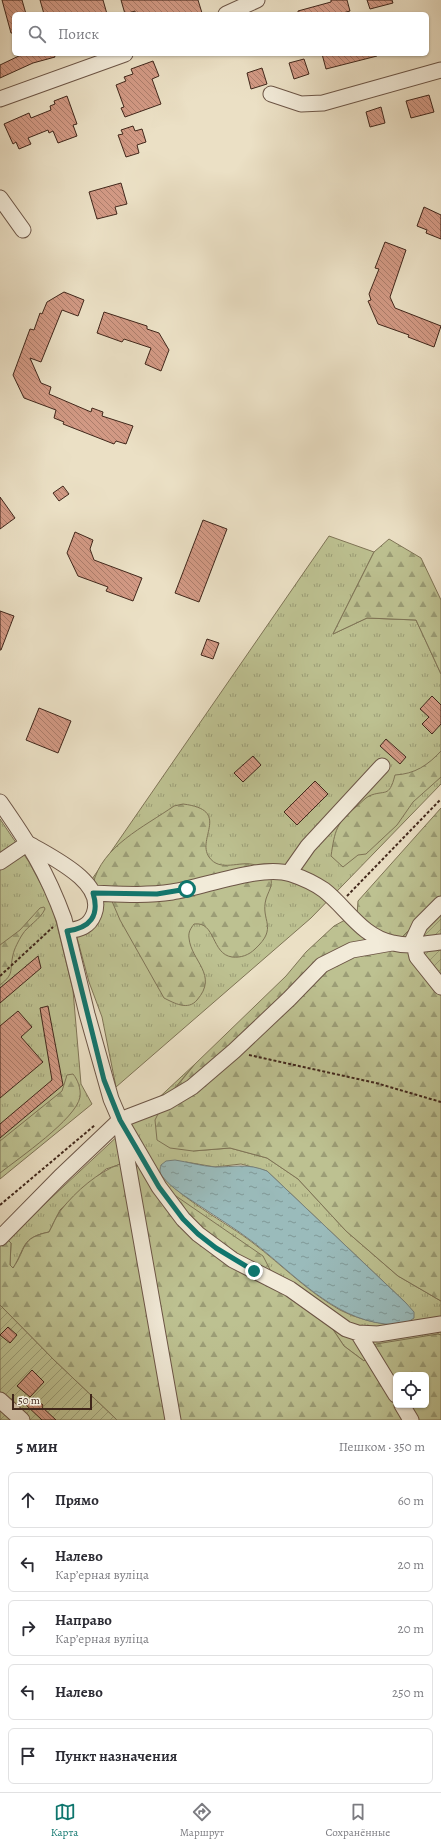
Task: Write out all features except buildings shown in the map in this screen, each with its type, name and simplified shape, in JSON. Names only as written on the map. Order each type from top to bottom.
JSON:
[{"type":"street","points":[[230,12],[256,0]]},
{"type":"street","points":[[0,99],[119,56]]},
{"type":"street","points":[[271,94],[301,104],[324,103],[441,70]]},
{"type":"street","points":[[0,198],[23,230]]},
{"type":"street","points":[[289,873],[308,846],[382,766]]},
{"type":"street","points":[[0,802],[28,843],[46,873],[66,925],[104,1080],[120,1120],[159,1187],[183,1219],[198,1234],[233,1260],[290,1289],[338,1324],[358,1333],[378,1334],[441,1324]]},
{"type":"street","points":[[0,862],[28,843]]},
{"type":"street","points":[[28,843],[72,871],[85,882],[93,893],[96,906],[90,921],[83,927],[66,925]]},
{"type":"street","points":[[93,893],[157,894],[263,872],[278,871],[289,873],[317,885],[368,932],[392,943]]},
{"type":"street","points":[[441,904],[416,931],[413,945],[417,957],[441,987]]},
{"type":"street","points":[[0,1238],[60,1177],[120,1120],[153,1108],[179,1096],[204,1078],[289,999],[322,964],[352,950],[392,943],[413,945],[441,942]]},
{"type":"street","points":[[120,1120],[173,1420]]},
{"type":"street","points":[[358,1333],[393,1390]]},
{"type":"street","points":[[0,1400],[22,1420]]},
{"type":"street","points":[[404,1408],[411,1420]]},
{"type":"path","points":[[339,904],[441,800]]},
{"type":"path","points":[[0,976],[44,934],[66,925]]},
{"type":"path","points":[[234,1051],[376,1083],[441,1102]]},
{"type":"path","points":[[0,1205],[98,1122]]},
{"type":"green space","points":[[329,536],[374,552],[333,634],[367,618],[416,620],[441,674],[441,784],[311,918],[116,1087],[102,1017],[89,982],[76,934],[96,925],[102,903],[90,882]]},
{"type":"green space","points":[[389,539],[421,558],[441,600],[441,674],[416,620],[367,618],[333,634],[374,552]]},
{"type":"green space","points":[[441,751],[441,777],[413,802],[397,825],[366,854],[358,855],[343,867],[331,856],[335,833],[341,822],[350,812],[369,796],[386,792],[391,787],[395,775],[409,773],[421,768]]},
{"type":"green space","points":[[183,804],[198,807],[206,812],[209,818],[210,826],[206,842],[206,850],[209,857],[214,862],[224,865],[249,864],[261,867],[269,872],[271,884],[265,907],[267,924],[266,935],[250,953],[235,957],[225,955],[220,950],[206,927],[201,924],[194,924],[189,932],[189,938],[194,954],[205,975],[205,983],[203,991],[197,1000],[185,1006],[176,1004],[164,998],[120,920],[111,899],[93,884],[105,859],[115,848],[138,830],[174,806]]},
{"type":"green space","points":[[441,808],[441,898],[400,939],[374,929],[357,915],[358,901]]},
{"type":"green space","points":[[0,819],[29,862],[52,905],[73,990],[81,1084],[92,1104],[0,1179]]},
{"type":"green space","points":[[441,898],[441,995],[406,950],[400,939]]},
{"type":"green space","points":[[44,907],[45,909],[43,913],[19,939],[15,947],[10,975],[0,985],[0,945],[20,930],[40,908]]},
{"type":"green space","points":[[345,920],[406,950],[441,995],[441,1301],[398,1276],[346,1231],[298,1179],[267,1158],[230,1148],[193,1151],[170,1148],[157,1140],[155,1120],[164,1102],[195,1064],[286,976],[306,952],[334,926]]},
{"type":"green space","points":[[195,1064],[163,1102],[193,1151],[230,1148],[267,1158],[298,1179],[346,1231],[398,1276],[441,1301],[441,1335],[438,1334],[364,1361],[344,1346],[330,1325],[121,1164],[106,1169],[60,1210],[49,1232],[33,1237],[28,1241],[13,1268],[10,1266],[11,1243],[7,1239]],"holes":[[[186,1162],[215,1167],[241,1164],[267,1171],[406,1303],[395,1325],[360,1318],[340,1310],[328,1303],[306,1287],[243,1235],[202,1209],[177,1190],[160,1171]]]},
{"type":"green space","points":[[73,1074],[80,1088],[80,1097],[76,1106],[58,1127],[46,1138],[0,1173],[0,1141],[62,1091],[67,1075]]},
{"type":"green space","points":[[120,1164],[140,1165],[173,1194],[263,1256],[279,1287],[330,1325],[344,1346],[364,1361],[376,1344],[438,1334],[441,1335],[441,1420],[117,1420],[54,1360],[0,1305],[0,1246],[7,1239],[11,1243],[10,1265],[13,1268],[25,1245],[33,1237],[49,1232],[59,1212],[73,1196],[104,1172]]},
{"type":"green space","points":[[0,1305],[54,1360],[117,1420],[0,1420]]},
{"type":"water","points":[[175,1160],[215,1167],[247,1166],[267,1171],[406,1303],[414,1312],[414,1318],[400,1324],[385,1324],[366,1320],[330,1304],[298,1280],[247,1237],[170,1185],[161,1175],[160,1168],[166,1161]]},
{"type":"route","points":[[187,889],[157,894],[93,893],[96,906],[90,921],[83,927],[67,931],[104,1080],[120,1120],[159,1187],[183,1219],[198,1234],[216,1248],[233,1260],[254,1271]]}]
